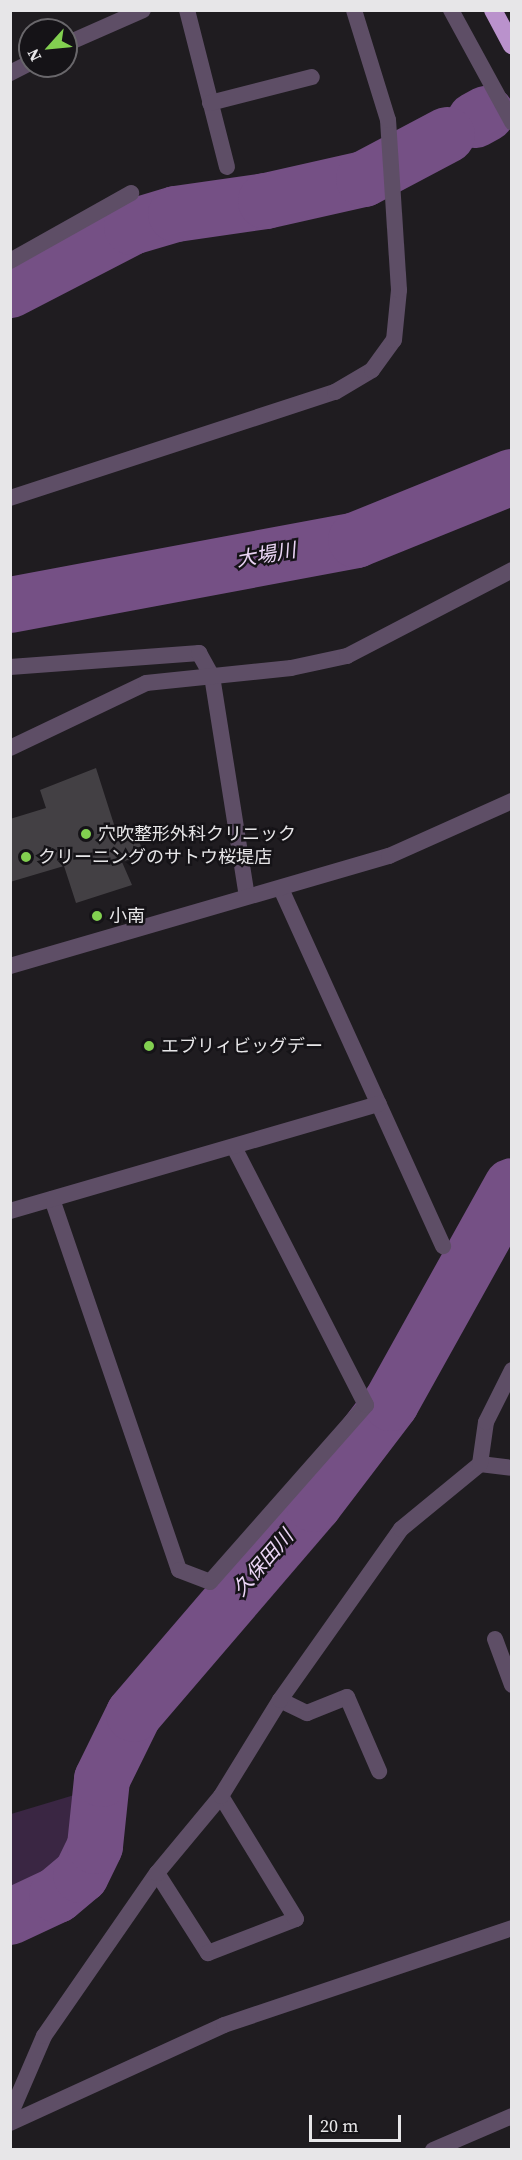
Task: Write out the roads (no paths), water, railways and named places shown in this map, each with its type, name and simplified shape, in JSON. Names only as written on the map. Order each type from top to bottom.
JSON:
[{"type":"highway","points":[[493,10],[512,45]]},
{"type":"street","points":[[78,39],[143,10]]},
{"type":"street","points":[[187,10],[227,167]]},
{"type":"street","points":[[10,498],[335,392],[372,370],[394,340],[399,290],[396,212],[388,120],[354,10]]},
{"type":"street","points":[[451,10],[512,122]]},
{"type":"street","points":[[210,103],[312,77]]},
{"type":"street","points":[[10,261],[131,193]]},
{"type":"street","points":[[10,748],[146,683],[212,676],[347,656],[512,570]]},
{"type":"street","points":[[10,667],[199,652],[212,676],[247,896]]},
{"type":"street","points":[[10,966],[247,896],[282,891],[389,856],[512,801]]},
{"type":"street","points":[[282,891],[443,1246]]},
{"type":"street","points":[[10,1211],[378,1104]]},
{"type":"street","points":[[52,1199],[179,1570],[210,1582],[366,1405],[234,1147]]},
{"type":"street","points":[[10,2115],[44,2036],[157,1873],[221,1796],[280,1700],[400,1529],[480,1464],[486,1422],[512,1370]]},
{"type":"street","points":[[480,1464],[512,1468]]},
{"type":"street","points":[[495,1639],[512,1685]]},
{"type":"street","points":[[280,1700],[307,1713],[347,1697],[379,1771]]},
{"type":"street","points":[[157,1873],[208,1953],[296,1919],[221,1796]]},
{"type":"street","points":[[10,2123],[224,2025],[512,1928]]},
{"type":"street","points":[[433,2150],[512,2116]]},
{"type":"waterway","name":"大場川","points":[[475,120],[486,114]]},
{"type":"waterway","name":"大場川","points":[[10,290],[132,227],[176,214],[266,201],[364,179],[447,135]]},
{"type":"waterway","name":"大場川","points":[[10,605],[356,540],[512,477]]},
{"type":"waterway","name":"久保田川","points":[[10,1917],[57,1895],[81,1875],[95,1846],[102,1779],[134,1714],[314,1504],[391,1403],[512,1186]]},
{"type":"place","name":"穴吹整形外科クリニック","points":[[86,834]]},
{"type":"place","name":"クリーニングのサトウ桜堤店","points":[[26,857]]},
{"type":"place","name":"小南","points":[[97,916]]},
{"type":"place","name":"エブリィビッグデー","points":[[149,1046]]}]
